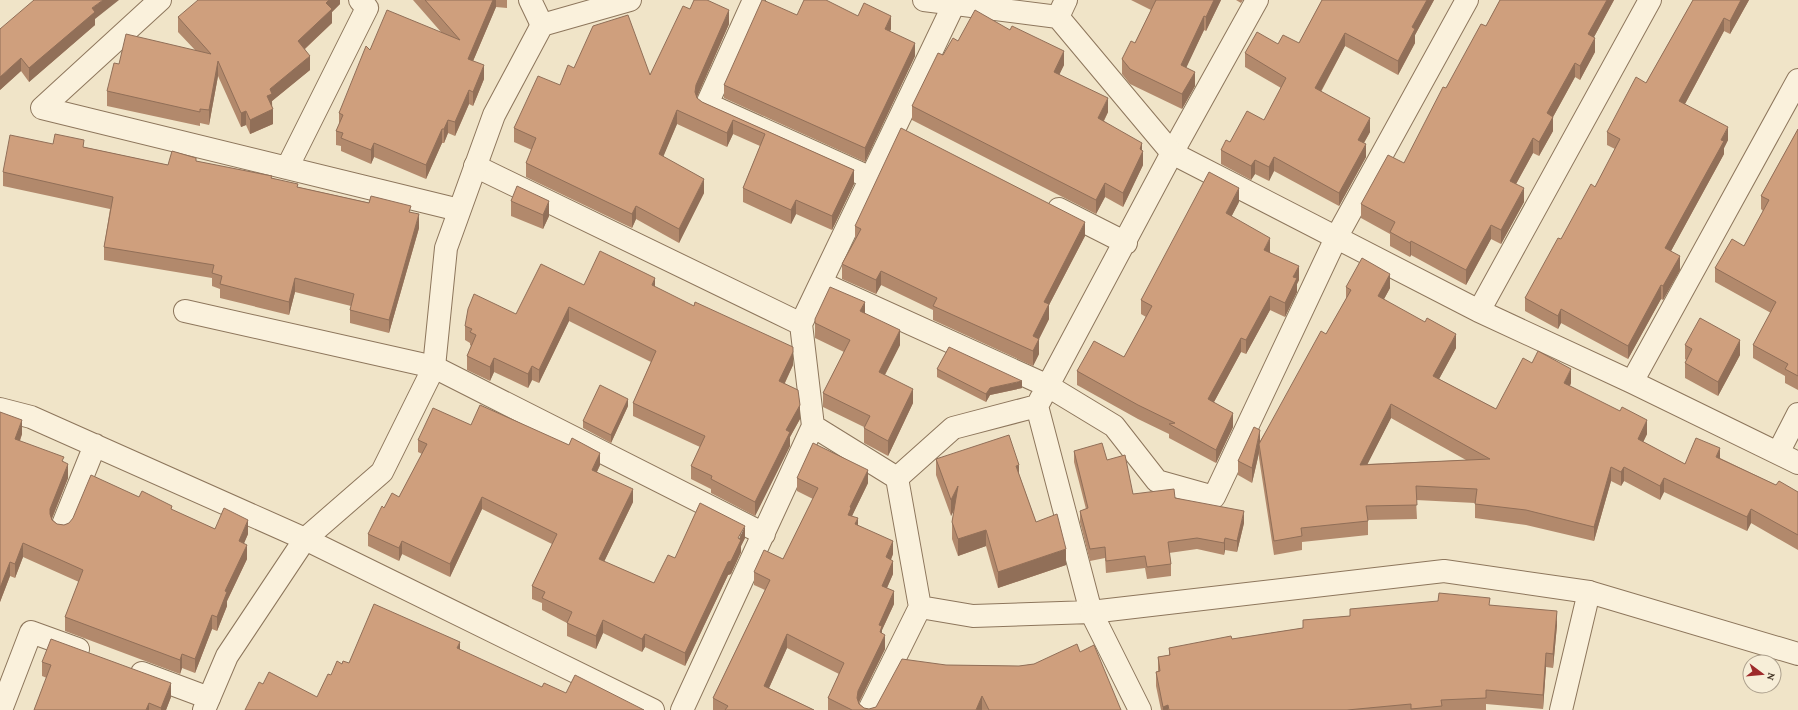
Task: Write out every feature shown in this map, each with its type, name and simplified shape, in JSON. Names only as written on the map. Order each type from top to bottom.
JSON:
[{"type":"street","points":[[160,0],[42,108],[459,210]]},
{"type":"street","points":[[287,168],[367,8],[360,0]]},
{"type":"street","points":[[530,0],[542,25]]},
{"type":"street","points":[[120,665],[206,704],[227,656],[305,538],[382,472],[434,367],[446,248],[494,115],[542,25],[630,0]]},
{"type":"street","points":[[754,0],[707,104],[871,178]]},
{"type":"street","points":[[924,0],[954,4],[1062,8],[1172,153],[1479,311],[1632,382],[1798,463]]},
{"type":"street","points":[[1140,710],[1091,612],[1037,406],[1126,242],[1172,153],[1256,0]]},
{"type":"street","points":[[821,283],[1048,386],[1114,426],[1157,481],[1214,497],[1336,238],[1467,0]]},
{"type":"street","points":[[1479,311],[1650,0]]},
{"type":"street","points":[[682,710],[813,426],[801,324],[954,4]]},
{"type":"street","points":[[1632,382],[1798,80]]},
{"type":"street","points":[[896,126],[916,137]]},
{"type":"street","points":[[475,166],[801,324]]},
{"type":"street","points":[[1042,200],[1126,242]]},
{"type":"street","points":[[185,311],[434,367],[764,534]]},
{"type":"street","points":[[897,478],[953,428],[1037,406]]},
{"type":"street","points":[[0,409],[31,417],[305,538],[653,710]]},
{"type":"street","points":[[1778,453],[1798,414]]},
{"type":"street","points":[[813,426],[897,478],[920,607],[870,710]]},
{"type":"street","points":[[62,527],[95,445]]},
{"type":"street","points":[[920,607],[973,616],[1091,612],[1444,571],[1589,592],[1798,654]]},
{"type":"street","points":[[1561,710],[1589,592]]},
{"type":"street","points":[[1,710],[31,632],[98,657]]},
{"type":"building","points":[[34,0],[103,0],[92,8],[95,12],[29,68],[21,58],[0,77],[0,29]]},
{"type":"building","points":[[198,0],[329,0],[326,3],[332,9],[298,41],[310,56],[270,89],[272,94],[267,96],[273,109],[250,120],[246,111],[241,113],[218,61],[209,110],[200,109],[200,112],[107,91],[114,63],[119,64],[126,34],[211,54],[178,17]]},
{"type":"building","points":[[425,0],[493,0],[468,59],[484,65],[473,92],[469,90],[455,122],[448,120],[444,129],[442,129],[426,165],[374,143],[371,150],[341,138],[343,133],[336,131],[343,115],[339,113],[366,46],[370,50],[387,10],[460,40]]},
{"type":"building","points":[[694,0],[707,0],[729,10],[696,85],[695,92],[697,98],[702,102],[854,170],[832,216],[796,200],[791,210],[743,188],[765,134],[733,120],[727,133],[677,110],[659,154],[704,179],[679,229],[636,206],[632,214],[526,163],[536,138],[514,128],[538,76],[560,85],[568,65],[574,68],[593,26],[628,15],[650,75],[683,6],[690,9]]},
{"type":"building","points":[[762,0],[797,15],[804,0],[826,0],[858,16],[864,3],[891,16],[885,29],[915,43],[865,148],[724,85]]},
{"type":"building","points":[[1156,0],[1214,0],[1206,17],[1204,16],[1181,65],[1195,72],[1182,94],[1130,69],[1122,59],[1131,41],[1135,43]]},
{"type":"building","points":[[1322,0],[1427,0],[1412,27],[1415,29],[1398,61],[1345,33],[1315,88],[1370,118],[1358,140],[1366,144],[1339,193],[1274,157],[1269,167],[1255,160],[1251,166],[1221,150],[1226,140],[1230,142],[1247,111],[1264,120],[1286,78],[1245,53],[1257,32],[1278,44],[1283,35],[1299,43]]},
{"type":"building","points":[[1500,0],[1607,0],[1588,34],[1595,38],[1580,66],[1575,63],[1547,113],[1553,117],[1539,142],[1533,138],[1510,181],[1524,188],[1501,230],[1491,225],[1466,270],[1411,241],[1410,243],[1390,232],[1395,222],[1361,204],[1388,155],[1404,163],[1443,87],[1446,88],[1481,24],[1486,26]]},
{"type":"building","points":[[1693,0],[1741,0],[1730,21],[1724,18],[1679,101],[1728,127],[1721,140],[1724,141],[1665,248],[1680,256],[1663,286],[1661,285],[1628,346],[1561,309],[1558,316],[1525,298],[1558,238],[1561,239],[1591,184],[1595,187],[1620,139],[1607,132],[1636,77],[1646,83]]},
{"type":"building","points":[[975,10],[1010,30],[1012,26],[1064,51],[1054,72],[1108,98],[1098,118],[1142,143],[1140,149],[1143,151],[1123,193],[1105,183],[1096,200],[912,106],[938,53],[943,55],[953,38],[958,41]]},
{"type":"building","points":[[901,128],[1085,222],[1044,302],[1049,304],[1033,336],[1039,339],[1033,351],[933,306],[937,298],[881,271],[876,280],[842,264],[861,229],[855,226]]},
{"type":"building","points":[[1798,129],[1798,376],[1785,369],[1788,364],[1753,345],[1776,302],[1715,268],[1732,239],[1744,246],[1769,200],[1761,196]]},
{"type":"building","points":[[55,134],[84,140],[83,147],[168,165],[172,151],[196,158],[196,161],[272,176],[271,178],[298,184],[297,187],[369,203],[371,196],[411,206],[409,212],[419,214],[389,320],[350,310],[354,294],[295,278],[289,302],[220,284],[222,276],[212,273],[214,265],[104,247],[113,197],[3,172],[10,135],[53,144]]},
{"type":"building","points":[[1209,172],[1239,188],[1226,213],[1270,238],[1264,250],[1299,266],[1293,277],[1297,278],[1285,303],[1270,296],[1246,340],[1241,338],[1208,399],[1233,413],[1216,450],[1169,424],[1175,423],[1138,405],[1077,371],[1094,341],[1124,357],[1152,306],[1141,300]]},
{"type":"building","points":[[517,186],[549,201],[543,215],[511,201]]},
{"type":"building","points":[[600,251],[655,278],[652,285],[694,306],[695,302],[793,347],[793,352],[779,381],[798,390],[800,405],[786,430],[790,432],[755,502],[711,479],[712,476],[691,466],[705,436],[633,403],[656,351],[569,307],[539,370],[532,366],[528,374],[494,358],[490,367],[467,356],[476,335],[470,332],[472,329],[465,326],[468,309],[474,294],[516,314],[541,264],[584,285]]},
{"type":"building","points":[[1362,258],[1390,274],[1378,296],[1425,322],[1427,318],[1456,334],[1433,376],[1496,409],[1523,358],[1532,363],[1538,351],[1571,369],[1564,383],[1620,411],[1622,407],[1647,420],[1638,439],[1685,464],[1696,438],[1720,448],[1716,457],[1776,485],[1779,481],[1798,492],[1798,535],[1751,509],[1747,517],[1664,478],[1660,486],[1624,467],[1621,472],[1611,467],[1594,527],[1526,510],[1475,504],[1477,489],[1416,486],[1417,505],[1366,506],[1368,521],[1301,528],[1302,536],[1274,541],[1259,444],[1321,331],[1326,334],[1351,290],[1346,287]],"holes":[[[1391,404],[1490,459],[1360,465]]]},
{"type":"building","points":[[830,287],[865,302],[860,311],[900,330],[879,372],[913,389],[888,441],[864,428],[870,416],[823,393],[850,340],[815,323],[815,319]]},
{"type":"building","points":[[1700,318],[1740,340],[1718,382],[1685,363],[1692,349],[1685,345]]},
{"type":"building","points":[[949,347],[1022,381],[990,388],[986,394],[937,369]]},
{"type":"building","points":[[600,385],[628,399],[611,435],[583,421]]},
{"type":"building","points":[[480,405],[569,445],[572,438],[600,453],[592,470],[633,489],[599,559],[654,583],[668,555],[675,558],[700,503],[745,526],[738,538],[741,540],[731,561],[728,562],[685,653],[645,634],[642,639],[603,620],[596,636],[567,623],[572,612],[542,598],[545,592],[532,586],[557,534],[482,497],[450,564],[402,541],[399,548],[368,534],[382,506],[384,508],[392,493],[399,497],[427,444],[418,440],[433,408],[471,425]]},
{"type":"building","points":[[0,412],[22,420],[15,439],[64,457],[62,461],[68,464],[50,509],[52,520],[57,524],[64,525],[69,523],[73,518],[91,475],[139,497],[142,491],[172,506],[171,509],[215,529],[224,508],[248,520],[239,541],[247,545],[225,591],[227,592],[217,617],[212,615],[195,659],[182,654],[180,660],[65,617],[83,570],[23,543],[15,564],[10,562],[0,588]]},
{"type":"building","points":[[1254,427],[1260,430],[1252,468],[1238,461]]},
{"type":"building","points":[[1009,435],[1019,465],[1016,466],[1036,522],[1057,514],[1066,549],[998,572],[986,530],[958,539],[952,522],[958,486],[951,500],[936,459]]},
{"type":"building","points":[[813,443],[868,470],[850,507],[851,508],[848,515],[858,518],[855,524],[893,541],[886,557],[893,561],[882,586],[894,591],[879,625],[882,626],[880,632],[885,635],[858,691],[857,698],[859,704],[864,708],[869,709],[876,707],[902,659],[946,665],[1019,666],[1034,664],[1077,644],[1080,652],[1094,645],[1121,710],[989,710],[982,696],[976,710],[852,710],[828,698],[844,663],[787,634],[764,686],[814,710],[725,710],[728,706],[713,698],[770,580],[754,572],[764,550],[783,559],[818,488],[797,478]]},
{"type":"building","points":[[1102,443],[1107,460],[1125,455],[1133,494],[1174,489],[1175,498],[1244,511],[1237,541],[1225,538],[1224,543],[1197,538],[1168,542],[1171,564],[1147,567],[1145,556],[1106,561],[1105,547],[1090,549],[1080,511],[1088,508],[1074,451]]},
{"type":"building","points":[[1439,593],[1490,598],[1489,605],[1557,611],[1553,654],[1546,653],[1543,695],[1486,690],[1486,698],[1441,700],[1442,706],[1411,709],[1411,704],[1347,710],[1169,710],[1168,705],[1163,707],[1156,672],[1160,671],[1158,657],[1170,655],[1169,648],[1231,636],[1232,639],[1303,628],[1303,620],[1350,616],[1350,609],[1438,601]]},
{"type":"building","points":[[374,604],[460,642],[457,648],[542,687],[544,683],[566,693],[575,675],[644,710],[245,710],[259,682],[263,684],[269,672],[317,697],[328,674],[331,675],[337,661],[342,664],[343,661],[349,663]]},
{"type":"building","points":[[51,639],[171,683],[161,708],[149,703],[146,710],[34,710],[51,665],[42,662]]}]
